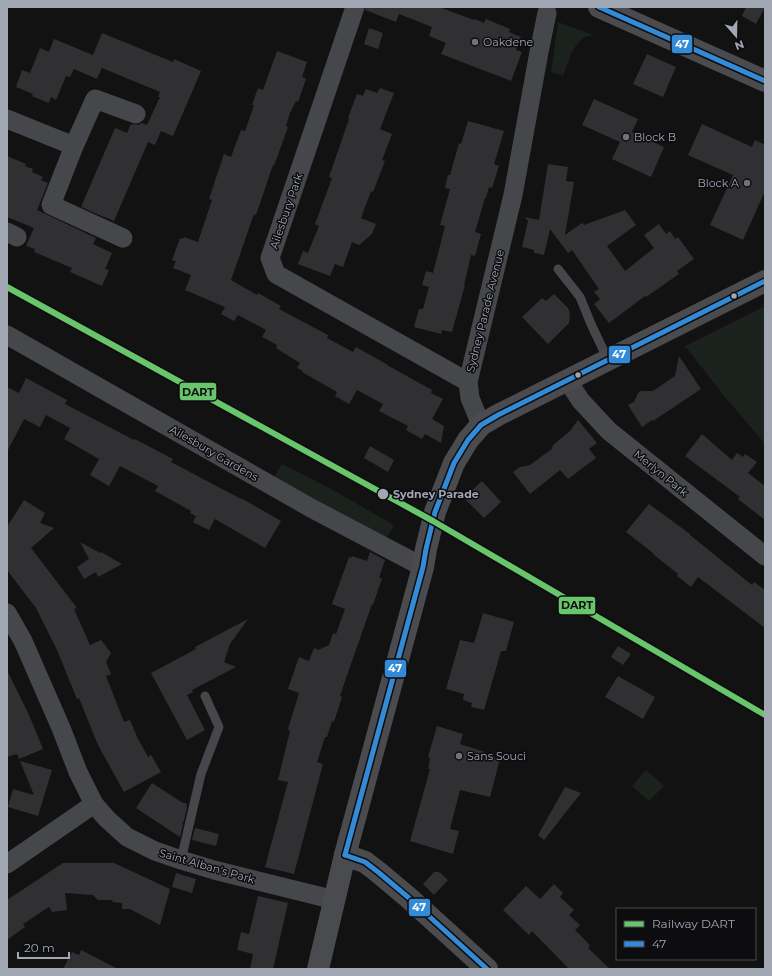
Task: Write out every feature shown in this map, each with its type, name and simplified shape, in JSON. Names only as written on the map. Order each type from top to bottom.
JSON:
[{"type":"street","name":"Ailesbury Park","points":[[355,7],[270,258],[276,274],[468,382]]},
{"type":"street","points":[[599,7],[765,81]]},
{"type":"street","name":"Sydney Parade Avenue","points":[[481,425],[470,398],[468,382],[513,195],[547,13]]},
{"type":"street","points":[[123,238],[51,205],[74,146],[95,99],[136,114]]},
{"type":"street","points":[[7,119],[74,146]]},
{"type":"street","points":[[318,969],[345,855],[423,567],[435,512],[454,463],[468,440],[481,425],[567,380],[765,281]]},
{"type":"street","name":"Ailesbury Gardens","points":[[7,335],[311,508],[423,567]]},
{"type":"street","name":"Merlyn Park","points":[[567,380],[582,401],[609,431],[765,556]]},
{"type":"street","name":"Saint Alban's Park","points":[[7,613],[23,641],[61,728],[78,772],[94,804],[107,819],[127,837],[155,851],[214,870],[335,900]]},
{"type":"street","points":[[7,864],[94,804]]},
{"type":"street","points":[[345,855],[365,862],[378,872],[415,903],[487,969]]},
{"type":"lane","points":[[558,269],[580,297],[608,360]]},
{"type":"lane","points":[[181,860],[201,774],[219,727],[205,696]]},
{"type":"shaded area","points":[[558,22],[593,35],[583,38],[576,45],[563,76],[551,72]]},
{"type":"shaded area","points":[[765,306],[765,444],[725,397],[685,346]]},
{"type":"shaded area","points":[[282,464],[333,490],[394,525],[386,540],[273,479]]},
{"type":"shaded area","points":[[646,770],[664,786],[649,801],[632,786]]},
{"type":"building","points":[[366,7],[439,7],[484,23],[486,19],[510,29],[509,32],[521,37],[516,50],[522,52],[511,81],[441,54],[446,43],[429,36],[432,27],[399,14],[396,22],[365,10]]},
{"type":"building","points":[[746,7],[765,7],[756,24],[742,16]]},
{"type":"building","points":[[369,28],[383,33],[378,49],[364,44]]},
{"type":"building","points":[[102,33],[173,62],[174,59],[201,71],[173,136],[161,131],[155,145],[148,142],[114,221],[81,207],[115,128],[127,133],[131,124],[138,125],[142,123],[147,125],[160,97],[158,97],[160,92],[102,68],[97,79],[74,69],[70,77],[66,76],[56,100],[51,97],[49,103],[16,87],[22,70],[30,73],[40,48],[49,52],[54,39],[93,55]]},
{"type":"building","points":[[277,51],[307,62],[302,77],[306,79],[298,102],[296,101],[290,113],[286,126],[288,127],[256,215],[254,214],[231,280],[257,295],[258,293],[281,306],[279,309],[328,335],[327,338],[353,352],[356,347],[432,390],[431,393],[443,399],[432,419],[444,426],[441,443],[425,434],[422,439],[406,430],[408,426],[379,411],[383,404],[357,390],[349,404],[335,396],[337,392],[302,372],[303,371],[297,368],[300,363],[276,348],[277,345],[262,337],[266,330],[238,315],[234,321],[221,314],[225,307],[185,290],[191,275],[173,268],[176,261],[172,260],[180,238],[183,239],[184,237],[198,242],[212,200],[209,199],[224,154],[231,157],[241,130],[245,131],[258,88],[263,90]]},
{"type":"building","points":[[647,54],[676,67],[663,97],[633,84]]},
{"type":"building","points":[[380,88],[394,93],[380,129],[392,134],[382,160],[385,161],[373,192],[371,191],[361,218],[376,224],[372,234],[359,245],[352,242],[343,267],[335,264],[330,276],[298,264],[303,251],[308,253],[319,226],[315,224],[332,178],[329,177],[357,94],[363,96],[366,89],[377,93]]},
{"type":"building","name":"Block B","points":[[594,99],[638,119],[632,132],[664,147],[651,177],[612,159],[620,142],[582,125]]},
{"type":"building","points":[[468,121],[504,131],[494,164],[499,166],[492,188],[489,187],[485,198],[475,232],[481,234],[475,256],[471,255],[465,285],[452,332],[442,330],[441,334],[414,327],[419,309],[423,309],[429,287],[422,285],[426,271],[433,273],[445,226],[440,225],[450,189],[445,188],[448,175],[450,175],[459,143],[461,144]]},
{"type":"building","name":"Block A","points":[[702,124],[752,147],[755,140],[765,145],[765,191],[743,240],[710,225],[733,175],[688,155]]},
{"type":"building","points":[[7,156],[26,164],[25,166],[33,169],[32,172],[43,177],[41,180],[48,183],[37,210],[96,238],[93,244],[112,253],[105,269],[109,270],[102,286],[70,272],[72,268],[34,252],[35,249],[26,246],[34,228],[7,217]]},
{"type":"building","points":[[548,164],[568,167],[566,181],[574,182],[565,235],[582,223],[584,225],[625,210],[636,225],[607,246],[625,271],[654,248],[644,235],[659,224],[666,234],[670,231],[675,239],[678,237],[694,259],[677,271],[679,274],[646,297],[645,296],[609,323],[594,304],[600,299],[594,292],[599,289],[572,250],[568,253],[550,229],[544,255],[534,253],[534,250],[522,247],[528,221],[525,217],[539,220]]},
{"type":"building","points":[[554,294],[568,308],[570,314],[569,323],[548,344],[522,317],[542,298],[546,301]]},
{"type":"building","points":[[679,356],[701,389],[642,427],[628,405],[634,402],[638,393],[641,391],[653,391],[675,376]]},
{"type":"building","points":[[26,378],[67,400],[65,404],[173,459],[171,462],[241,498],[281,521],[265,548],[215,519],[209,530],[193,522],[196,516],[190,513],[191,511],[155,491],[158,486],[120,466],[109,486],[90,475],[99,459],[64,439],[70,428],[46,415],[40,427],[24,419],[7,452],[7,387],[19,393]]},
{"type":"building","points":[[578,420],[597,443],[589,449],[596,458],[568,479],[560,470],[530,494],[513,472],[520,467],[530,465],[553,448],[552,446],[570,431]]},
{"type":"building","points":[[702,434],[732,460],[737,453],[743,457],[745,454],[757,462],[748,473],[765,486],[765,520],[738,499],[740,497],[685,456]]},
{"type":"building","points":[[370,446],[394,460],[388,472],[364,458]]},
{"type":"building","points":[[482,481],[501,502],[484,518],[464,498]]},
{"type":"building","points":[[24,500],[45,513],[40,523],[54,528],[31,548],[77,608],[74,609],[90,645],[101,640],[111,653],[106,662],[111,674],[106,676],[124,722],[130,720],[148,757],[151,755],[161,772],[124,792],[98,745],[79,698],[77,699],[57,650],[36,608],[7,570],[7,527]]},
{"type":"building","points":[[649,504],[690,534],[752,585],[754,582],[765,590],[765,628],[698,577],[691,587],[677,576],[678,574],[626,532]]},
{"type":"building","points":[[80,542],[122,564],[98,577],[96,572],[84,579],[77,567],[89,559]]},
{"type":"building","points":[[370,552],[385,560],[379,578],[382,578],[340,696],[342,697],[334,722],[332,721],[327,737],[325,737],[317,762],[323,764],[294,874],[265,867],[288,782],[278,780],[290,731],[288,729],[299,693],[288,689],[299,657],[309,661],[314,648],[318,650],[329,645],[333,633],[336,634],[345,609],[332,604],[349,557],[351,558],[352,556],[367,561]]},
{"type":"building","points":[[483,613],[514,622],[506,651],[501,651],[484,710],[471,707],[472,703],[463,700],[464,694],[446,689],[460,640],[474,643]]},
{"type":"building","points":[[248,619],[230,644],[224,662],[236,667],[192,690],[193,692],[187,695],[205,730],[187,740],[151,673],[196,649],[195,647]]},
{"type":"building","points":[[618,646],[631,654],[623,665],[611,657]]},
{"type":"building","points":[[7,670],[29,715],[43,749],[19,759],[17,754],[7,757]]},
{"type":"building","points":[[618,676],[655,697],[643,719],[605,697]]},
{"type":"building","points":[[437,726],[463,734],[460,744],[485,752],[484,755],[500,759],[490,797],[460,790],[450,829],[459,831],[453,854],[410,841],[430,769],[428,769],[430,758],[428,757]]},
{"type":"building","points":[[20,761],[52,770],[38,816],[8,807],[13,789],[34,795]]},
{"type":"building","points":[[152,783],[183,803],[186,803],[187,807],[180,837],[136,808]]},
{"type":"building","points":[[565,787],[581,793],[544,840],[538,835]]},
{"type":"building","points":[[195,828],[219,834],[216,846],[192,840]]},
{"type":"building","points":[[63,863],[114,863],[170,889],[160,925],[130,909],[122,909],[122,903],[112,902],[113,900],[98,900],[93,895],[65,893],[67,910],[52,912],[49,907],[23,924],[25,927],[7,940],[7,900]]},
{"type":"building","points":[[434,872],[439,872],[448,880],[434,895],[423,884]]},
{"type":"building","points":[[176,873],[196,879],[192,893],[172,887]]},
{"type":"building","points":[[554,884],[563,893],[560,897],[574,910],[569,915],[580,925],[575,930],[590,945],[588,948],[610,969],[569,969],[532,931],[529,935],[503,910],[526,886],[540,899]]},
{"type":"building","points":[[258,896],[288,903],[273,969],[250,969],[253,954],[237,950],[241,932],[249,934]]},
{"type":"building","points":[[81,950],[118,969],[63,969],[72,952],[79,955]]},
{"type":"rail line","name":"DART","points":[[7,287],[433,521],[765,715]]},
{"type":"transit line","name":"47","points":[[599,7],[765,81]]},
{"type":"transit line","name":"47","points":[[345,855],[423,567],[435,512],[454,463],[468,440],[481,425],[498,415],[765,281]]},
{"type":"transit line","name":"47","points":[[345,855],[365,862],[378,872],[487,969]]},
{"type":"place","name":"Oakdene","points":[[475,42]]},
{"type":"place","name":"Block B","points":[[626,137]]},
{"type":"place","name":"Block A","points":[[747,183]]},
{"type":"place","name":"Sydney Parade","points":[[383,494]]},
{"type":"place","name":"Sans Souci","points":[[459,756]]}]
